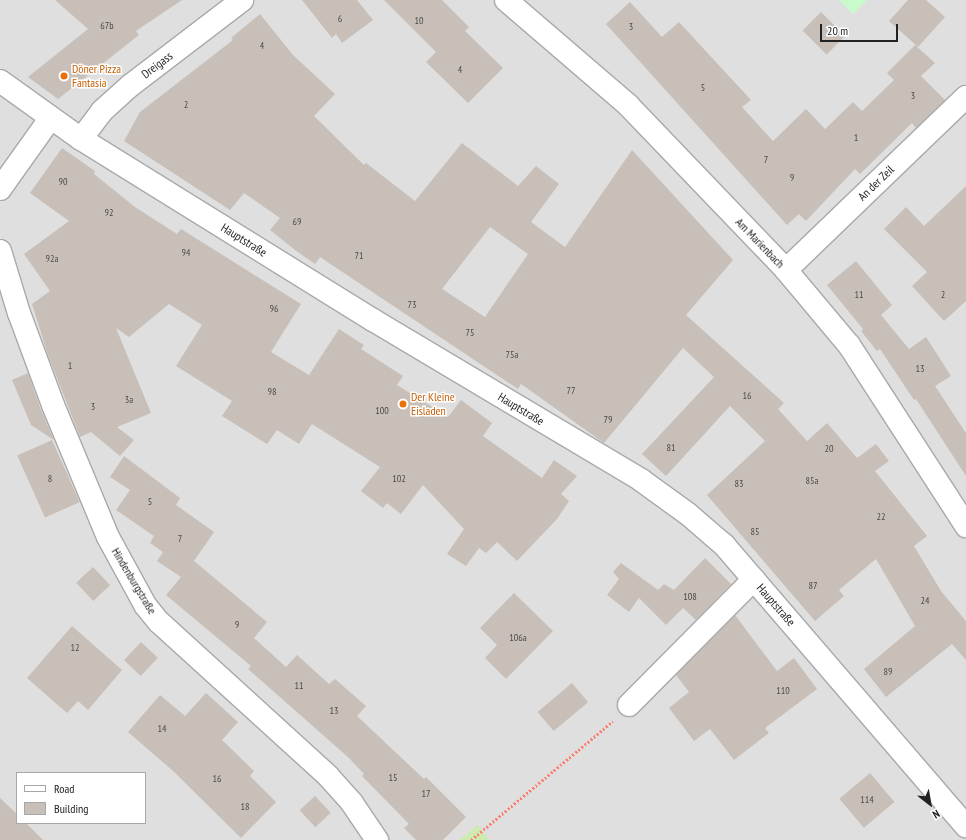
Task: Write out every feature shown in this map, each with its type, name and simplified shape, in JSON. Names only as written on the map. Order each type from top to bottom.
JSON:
[{"type":"street","name":"Dreigass","points":[[81,139],[102,111],[131,85],[242,0]]},
{"type":"street","name":"Am Marienbach","points":[[506,0],[628,105],[786,270],[849,345],[966,526]]},
{"type":"street","name":"Hauptstraße","points":[[0,81],[50,119],[81,139],[379,324],[641,480],[707,528],[754,579],[966,826]]},
{"type":"street","name":"An der Zeil","points":[[786,270],[966,96]]},
{"type":"street","points":[[0,189],[50,119]]},
{"type":"street","name":"Hindenburgstraße","points":[[0,251],[19,313],[53,405],[108,537],[145,605],[159,622],[328,776],[352,803],[377,840]]},
{"type":"street","points":[[629,705],[754,579]]},
{"type":"path","points":[[471,840],[604,730]]},
{"type":"shaded area","points":[[0,0],[966,0],[966,840],[0,840]]},
{"type":"green space","points":[[839,0],[867,0],[853,14]]},
{"type":"green space","points":[[478,825],[489,840],[459,840]]},
{"type":"building","points":[[55,0],[182,0],[136,31],[139,35],[58,99],[28,77],[88,29]]},
{"type":"building","points":[[302,0],[357,0],[373,20],[342,43],[336,34],[332,38]]},
{"type":"building","points":[[384,0],[442,0],[469,27],[465,31],[503,68],[468,103],[426,62],[436,52]]},
{"type":"building","points":[[908,0],[926,0],[945,17],[918,47],[889,21]]},
{"type":"building","points":[[630,2],[662,37],[679,22],[751,100],[742,107],[773,141],[806,109],[825,129],[853,102],[862,111],[894,80],[887,73],[915,45],[935,63],[921,76],[945,100],[916,128],[912,123],[860,174],[855,169],[806,221],[799,214],[787,225],[606,24]]},
{"type":"building","points":[[821,12],[845,36],[827,54],[803,30]]},
{"type":"building","points":[[260,14],[293,55],[335,94],[314,116],[364,165],[366,163],[415,201],[462,143],[518,186],[536,166],[559,184],[531,222],[565,247],[632,150],[733,260],[686,315],[784,403],[778,409],[807,441],[827,423],[857,458],[876,444],[889,461],[875,471],[927,536],[914,546],[941,591],[966,621],[966,660],[952,644],[886,697],[864,669],[915,626],[876,559],[839,590],[844,596],[815,621],[707,495],[765,441],[730,406],[666,476],[642,454],[714,377],[683,348],[604,443],[521,384],[518,389],[320,257],[315,264],[270,230],[280,218],[244,193],[230,210],[124,141],[140,112],[233,40],[231,38]],"holes":[[[490,227],[528,254],[485,317],[442,289]]]},
{"type":"building","points":[[62,148],[95,171],[94,174],[135,207],[177,234],[181,229],[301,304],[271,352],[309,375],[339,329],[364,345],[361,349],[403,376],[397,385],[448,417],[461,400],[492,423],[483,436],[542,478],[554,460],[577,476],[561,494],[569,501],[557,519],[517,561],[497,542],[486,553],[479,548],[466,566],[447,554],[464,529],[423,485],[401,514],[387,503],[383,508],[361,491],[380,467],[312,424],[299,444],[277,430],[267,444],[222,416],[232,401],[176,366],[202,325],[169,304],[129,337],[116,328],[151,413],[117,427],[134,440],[120,456],[91,432],[80,437],[48,355],[32,304],[50,291],[24,254],[69,221],[30,193]]},
{"type":"building","points":[[966,186],[966,301],[944,321],[912,286],[927,272],[884,229],[906,207],[924,226]]},
{"type":"building","points":[[856,261],[892,305],[881,315],[909,349],[926,337],[951,376],[935,386],[966,433],[966,476],[916,399],[914,400],[880,349],[877,351],[861,331],[863,329],[827,285]]},
{"type":"building","points":[[28,373],[41,410],[54,440],[31,425],[12,380]]},
{"type":"building","points":[[52,440],[80,502],[45,518],[17,455]]},
{"type":"building","points":[[124,456],[180,498],[176,505],[214,532],[194,561],[267,622],[254,638],[286,667],[297,655],[329,684],[335,679],[366,706],[357,716],[424,779],[426,777],[466,817],[443,840],[416,840],[404,828],[409,824],[362,776],[364,774],[349,758],[248,669],[251,666],[166,595],[181,577],[157,561],[163,552],[150,543],[154,536],[116,510],[130,490],[110,477]]},
{"type":"building","points":[[705,558],[731,584],[696,620],[683,608],[666,625],[639,598],[629,612],[607,595],[619,579],[613,572],[621,563],[658,590],[664,584],[674,590]]},
{"type":"building","points":[[93,567],[110,585],[93,601],[76,583]]},
{"type":"building","points":[[514,593],[553,631],[506,679],[485,658],[497,645],[480,628]]},
{"type":"building","points":[[735,615],[777,671],[794,658],[817,689],[765,728],[769,733],[734,760],[710,729],[694,741],[669,708],[689,692],[676,675]]},
{"type":"building","points":[[72,626],[122,670],[88,710],[78,701],[67,713],[27,678]]},
{"type":"building","points":[[141,642],[158,658],[141,676],[124,660]]},
{"type":"building","points":[[572,683],[588,702],[554,731],[538,712]]},
{"type":"building","points":[[206,693],[238,722],[222,740],[254,771],[250,776],[276,802],[241,838],[172,770],[128,732],[160,695],[185,716]]},
{"type":"building","points":[[870,773],[894,802],[864,828],[839,799]]},
{"type":"building","points":[[315,796],[331,813],[315,827],[300,810]]},
{"type":"building","points":[[0,798],[16,813],[16,824],[27,824],[43,840],[0,840]]},
{"type":"place","name":"Döner Pizza Fantasia","points":[[64,76]]},
{"type":"place","name":"Der Kleine Eisladen","points":[[403,404]]}]
